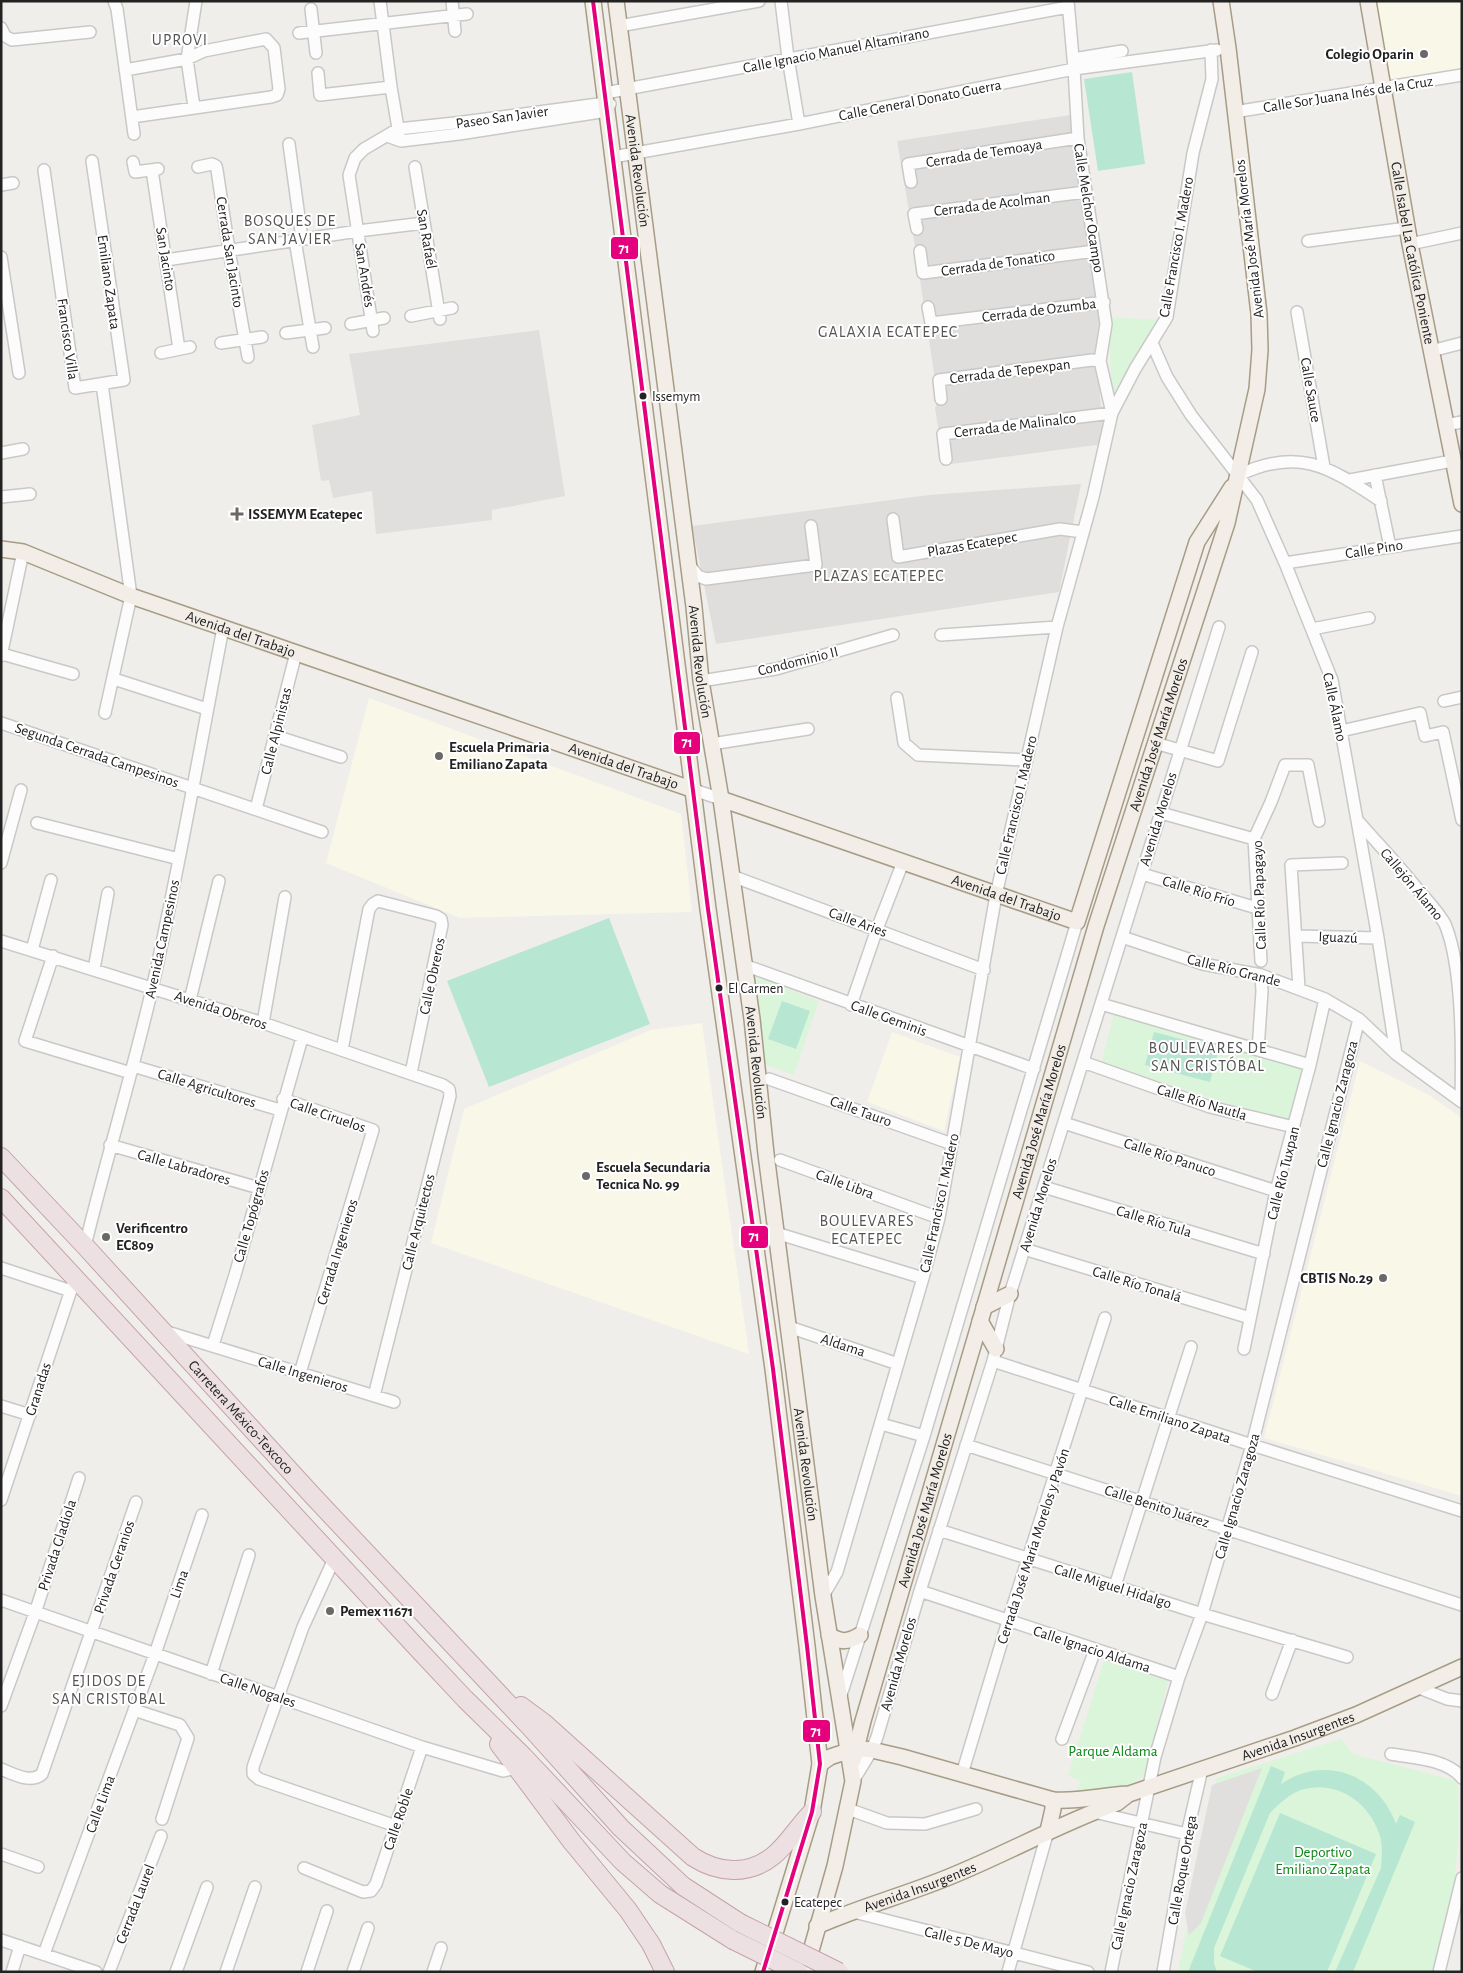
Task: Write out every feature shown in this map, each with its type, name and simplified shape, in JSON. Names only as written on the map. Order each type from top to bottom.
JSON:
[{"type":"highway","name":"Carretera México-Texcoco","points":[[1,1157],[86,1246],[312,1495],[481,1676]]},
{"type":"highway","name":"Carretera México-Texcoco","points":[[1,1198],[73,1285],[465,1699]]},
{"type":"highway","points":[[481,1676],[544,1723],[693,1857],[713,1868],[733,1871],[760,1865],[773,1856],[812,1812]]},
{"type":"highway","points":[[481,1676],[621,1828],[682,1886],[736,1931],[798,1972]]},
{"type":"highway","points":[[465,1699],[572,1842],[628,1910],[651,1944],[665,1972]]},
{"type":"highway","points":[[465,1699],[524,1757],[623,1862],[660,1894],[736,1931],[839,1972]]},
{"type":"main road","name":"Avenida Revolución","points":[[593,1],[612,98],[636,153],[702,681],[721,799],[744,965],[776,1233],[823,1596],[839,1700],[852,1750]]},
{"type":"main road","name":"Avenida Revolución","points":[[616,1],[619,26],[612,98],[613,157],[710,924],[773,1369],[820,1764],[812,1812],[763,1972]]},
{"type":"main road","name":"Avenida José María Morelos","points":[[852,1776],[852,1750],[1096,926],[1154,743],[1227,524],[1257,389],[1260,350],[1256,281],[1221,1]]},
{"type":"main road","name":"Calle Isabel La Católica Poniente","points":[[1368,1],[1407,228],[1462,504]]},
{"type":"main road","name":"Avenida José María Morelos","points":[[1077,922],[1098,861],[1197,542],[1239,475]]},
{"type":"main road","name":"Avenida del Trabajo","points":[[1,549],[23,552],[131,596],[694,790]]},
{"type":"main road","name":"Avenida del Trabajo","points":[[721,799],[1077,922]]},
{"type":"main road","points":[[1096,926],[1098,861]]},
{"type":"main road","points":[[995,1355],[982,1314],[1010,1294]]},
{"type":"main road","points":[[829,1634],[839,1641],[850,1641],[860,1635]]},
{"type":"main road","name":"Avenida Insurgentes","points":[[820,1764],[830,1757],[852,1750],[872,1750],[1053,1800],[1072,1801],[1129,1794],[1303,1735],[1419,1688],[1462,1667]]},
{"type":"main road","points":[[805,1972],[848,1809],[852,1776]]},
{"type":"main road","name":"Avenida Insurgentes","points":[[817,1926],[849,1911],[947,1878],[1048,1831],[1117,1803],[1129,1794]]},
{"type":"main road","points":[[1048,1831],[1053,1800]]},
{"type":"street","points":[[114,1],[117,9],[134,134]]},
{"type":"street","points":[[194,107],[187,59],[196,1]]},
{"type":"street","points":[[380,1],[391,87],[401,141]]},
{"type":"street","points":[[452,1],[455,31]]},
{"type":"street","points":[[619,26],[759,1]]},
{"type":"street","points":[[781,1],[799,124]]},
{"type":"street","name":"Calle Ignacio Manuel Altamirano","points":[[612,98],[788,58],[1068,4]]},
{"type":"street","name":"Calle Melchor Ocampo","points":[[1068,4],[1074,64],[1078,138],[1106,324],[1100,361],[1112,413]]},
{"type":"street","points":[[311,9],[316,53]]},
{"type":"street","points":[[299,34],[467,14]]},
{"type":"street","points":[[1,28],[5,36],[12,40],[90,32]]},
{"type":"street","points":[[125,70],[187,59],[204,51],[270,43],[279,89],[277,94],[271,97],[132,117]]},
{"type":"street","name":"Calle General Donato Guerra","points":[[613,157],[799,124],[1074,64],[1228,48]]},
{"type":"street","points":[[1074,64],[1122,50]]},
{"type":"street","name":"Calle Francisco I. Madero","points":[[823,1596],[837,1572],[939,1218],[996,895],[1057,627],[1083,532],[1112,413],[1135,369],[1167,317],[1193,154],[1212,79],[1212,50]]},
{"type":"street","points":[[318,73],[320,94],[391,87]]},
{"type":"street","name":"Calle Sor Juana Inés de la Cruz","points":[[1234,112],[1462,75]]},
{"type":"street","name":"Paseo San Javier","points":[[387,136],[401,141],[612,98]]},
{"type":"street","name":"Paseo San Javier","points":[[358,231],[349,175],[355,158],[364,149],[398,129],[472,127]]},
{"type":"street","name":"Cerrada de Temoaya","points":[[911,182],[908,164],[1078,138]]},
{"type":"street","points":[[289,144],[298,240],[313,347]]},
{"type":"street","name":"Emiliano Zapata","points":[[92,161],[124,380],[102,384]]},
{"type":"street","name":"San Jacinto","points":[[133,162],[135,172],[155,169],[166,260],[185,348],[161,353]]},
{"type":"street","name":"Cerrada San Jacinto","points":[[198,167],[212,164],[216,166],[248,357]]},
{"type":"street","name":"San Rafaél","points":[[415,167],[439,315]]},
{"type":"street","name":"Francisco Villa","points":[[44,170],[75,388],[102,384],[131,596],[114,680],[105,713]]},
{"type":"street","name":"Cerrada de Acolman","points":[[917,230],[914,214],[1085,192]]},
{"type":"street","points":[[166,260],[424,223]]},
{"type":"street","points":[[1308,241],[1407,228]]},
{"type":"street","name":"San Andrés","points":[[358,231],[372,325]]},
{"type":"street","points":[[1410,244],[1462,233]]},
{"type":"street","name":"Cerrada de Tonatico","points":[[920,251],[923,273],[1095,251]]},
{"type":"street","points":[[1,256],[19,373]]},
{"type":"street","name":"Cerrada de Ozumba","points":[[928,307],[931,323],[1104,302]]},
{"type":"street","points":[[411,316],[439,315],[452,308]]},
{"type":"street","name":"Calle Sauce","points":[[1297,312],[1324,467]]},
{"type":"street","name":"San Andrés","points":[[351,324],[372,325],[384,318]]},
{"type":"street","points":[[286,334],[326,328]]},
{"type":"street","points":[[221,343],[262,337]]},
{"type":"street","name":"Calle Álamo","points":[[1152,343],[1167,377],[1191,415],[1257,500],[1285,563],[1332,680],[1378,938],[1396,1054]]},
{"type":"street","points":[[1431,351],[1462,343]]},
{"type":"street","name":"Cerrada de Tepexpan","points":[[941,399],[939,380],[1092,360],[1100,361]]},
{"type":"street","name":"Cerrada de Malinalco","points":[[946,459],[943,434],[1112,413]]},
{"type":"street","points":[[1445,425],[1462,422]]},
{"type":"street","points":[[1,453],[23,450]]},
{"type":"street","points":[[1350,480],[1452,461]]},
{"type":"street","points":[[1239,475],[1258,466],[1276,462],[1299,462],[1324,467],[1350,480],[1382,501]]},
{"type":"street","points":[[1375,475],[1382,501],[1390,547]]},
{"type":"street","points":[[1,497],[30,494]]},
{"type":"street","name":"Plazas Ecatepec","points":[[893,519],[898,557],[1060,529],[1083,532]]},
{"type":"street","points":[[688,561],[692,571],[706,579],[816,565],[811,526]]},
{"type":"street","name":"Calle Pino","points":[[1285,563],[1462,536]]},
{"type":"street","points":[[23,552],[1,655],[73,674]]},
{"type":"street","points":[[694,607],[697,596],[706,579]]},
{"type":"street","points":[[1312,629],[1369,618]]},
{"type":"street","points":[[941,635],[1057,627]]},
{"type":"street","name":"Avenida Morelos","points":[[852,1776],[872,1750],[995,1355],[1010,1294],[1219,627]]},
{"type":"street","name":"Avenida Campesinos","points":[[86,1246],[110,1145],[132,1070],[152,987],[179,859],[223,628]]},
{"type":"street","name":"Condominio II","points":[[702,681],[776,668],[893,635]]},
{"type":"street","points":[[1154,743],[1218,761],[1252,652]]},
{"type":"street","name":"Calle Alpinistas","points":[[256,809],[296,653]]},
{"type":"street","points":[[114,680],[207,709]]},
{"type":"street","points":[[1444,701],[1462,697]]},
{"type":"street","points":[[897,698],[904,743],[918,756],[1026,760]]},
{"type":"street","points":[[1341,731],[1420,713],[1425,736],[1443,732],[1457,775],[1462,820]]},
{"type":"street","name":"Segunda Cerrada Campesinos","points":[[1,723],[322,832]]},
{"type":"street","points":[[711,744],[808,730]]},
{"type":"street","points":[[275,736],[341,757]]},
{"type":"street","name":"Calle Río Papagayo","points":[[1261,961],[1254,839],[1271,802],[1285,764],[1308,765],[1319,821]]},
{"type":"street","points":[[1,863],[21,790]]},
{"type":"street","name":"Avenida del Trabajo","points":[[694,790],[721,799]]},
{"type":"street","points":[[1161,813],[1254,839]]},
{"type":"street","name":"Callejón Álamo","points":[[1358,822],[1398,865],[1445,924],[1452,943],[1457,968],[1462,1025],[1461,1101]]},
{"type":"street","points":[[37,823],[179,859]]},
{"type":"street","points":[[851,1005],[877,929],[903,862]]},
{"type":"street","points":[[1300,988],[1291,865],[1342,863]]},
{"type":"street","name":"Calle Río Frío","points":[[1142,874],[1257,908]]},
{"type":"street","name":"Calle Aries","points":[[732,876],[984,970]]},
{"type":"street","points":[[32,950],[51,880]]},
{"type":"street","points":[[190,1000],[219,881]]},
{"type":"street","points":[[94,969],[108,893]]},
{"type":"street","points":[[263,1023],[285,897]]},
{"type":"street","name":"Calle Obreros","points":[[342,1050],[369,909],[378,901],[436,916],[441,919],[442,925],[411,1073]]},
{"type":"street","name":"Avenida José María Morelos","points":[[839,1700],[924,1436],[1077,922]]},
{"type":"street","name":"Calle Río Grande","points":[[1122,936],[1203,964],[1261,975],[1300,988],[1325,999],[1359,1019],[1396,1054],[1461,1101]]},
{"type":"street","name":"Iguazú","points":[[1297,936],[1378,938]]},
{"type":"street","name":"Avenida Obreros","points":[[1,941],[152,987],[411,1073]]},
{"type":"street","name":"Calle Agricultores","points":[[52,956],[25,1041],[132,1070],[282,1105]]},
{"type":"street","name":"Calle Geminis","points":[[744,965],[851,1005],[1034,1069]]},
{"type":"street","points":[[1258,1050],[1262,991],[1261,975]]},
{"type":"street","name":"Calle Río Tuxpan","points":[[1244,1349],[1276,1191],[1310,1065],[1325,999]]},
{"type":"street","points":[[1101,1004],[1310,1065]]},
{"type":"street","name":"Calle Ignacio Zaragoza","points":[[1111,1972],[1142,1824],[1147,1789],[1179,1677],[1202,1614],[1252,1445],[1359,1019]]},
{"type":"street","name":"Calle Topógrafos","points":[[213,1345],[302,1038]]},
{"type":"street","name":"Calle Río Nautla","points":[[1083,1062],[1210,1107],[1294,1127]]},
{"type":"street","name":"Calle Arquitectos","points":[[374,1396],[450,1096],[449,1089],[443,1085],[411,1073]]},
{"type":"street","name":"Calle Tauro","points":[[770,1079],[952,1144]]},
{"type":"street","name":"Calle Ciruelos","points":[[282,1105],[373,1130]]},
{"type":"street","name":"Calle Río Panuco","points":[[1064,1123],[1276,1191]]},
{"type":"street","name":"Cerrada Ingenieros","points":[[300,1373],[373,1130]]},
{"type":"street","name":"Calle Labradores","points":[[110,1145],[259,1188]]},
{"type":"street","name":"Calle Libra","points":[[780,1160],[939,1218]]},
{"type":"street","name":"Calle Río Tula","points":[[1044,1187],[1264,1254]]},
{"type":"street","points":[[776,1233],[923,1278]]},
{"type":"street","name":"Calle Río Tonalá","points":[[1024,1249],[1250,1318]]},
{"type":"street","points":[[1,1268],[73,1285]]},
{"type":"street","name":"Granadas","points":[[1,1500],[4,1482],[30,1415],[73,1285]]},
{"type":"street","name":"Cerrada José María Morelos y Pavón","points":[[962,1774],[1008,1622],[1105,1318]]},
{"type":"street","name":"Aldama","points":[[789,1327],[898,1364]]},
{"type":"street","points":[[163,1330],[213,1345]]},
{"type":"street","name":"Calle Ingenieros","points":[[213,1345],[394,1402]]},
{"type":"street","points":[[1115,1586],[1191,1347]]},
{"type":"street","name":"Calle Emiliano Zapata","points":[[995,1355],[1082,1390],[1462,1511]]},
{"type":"street","points":[[1,1406],[30,1415]]},
{"type":"street","points":[[881,1424],[924,1436]]},
{"type":"street","name":"Calle Benito Juárez","points":[[966,1445],[1462,1605]]},
{"type":"street","name":"Privada Gladiola","points":[[1,1706],[79,1478]]},
{"type":"street","name":"Privada Geranios","points":[[91,1633],[136,1502]]},
{"type":"street","name":"Lima","points":[[155,1654],[202,1514]]},
{"type":"street","name":"Calle Miguel Hidalgo","points":[[939,1530],[1028,1560],[1348,1657]]},
{"type":"street","points":[[211,1674],[249,1555]]},
{"type":"street","points":[[334,1559],[303,1626],[253,1767],[253,1774],[259,1779],[396,1826]]},
{"type":"street","name":"Calle Ignacio Aldama","points":[[920,1591],[1008,1622],[1179,1677]]},
{"type":"street","name":"Calle Nogales","points":[[1,1600],[422,1747],[503,1771],[517,1768]]},
{"type":"street","points":[[1,1769],[29,1779],[36,1779],[42,1774],[91,1633]]},
{"type":"street","points":[[1272,1694],[1292,1640]]},
{"type":"street","points":[[1062,1739],[1095,1650]]},
{"type":"street","name":"Calle Lima","points":[[44,1954],[155,1654]]},
{"type":"street","points":[[1419,1688],[1447,1699],[1462,1701]]},
{"type":"street","points":[[134,1710],[180,1725],[188,1738],[162,1820]]},
{"type":"street","name":"Calle Roble","points":[[304,1868],[363,1892],[371,1891],[376,1884],[422,1747]]},
{"type":"street","points":[[1391,1754],[1446,1765],[1462,1778]]},
{"type":"street","name":"Calle Roque Ortega","points":[[1163,1972],[1187,1834],[1202,1769]]},
{"type":"street","points":[[848,1809],[887,1823],[925,1824],[976,1809]]},
{"type":"street","points":[[1094,1812],[1187,1834]]},
{"type":"street","points":[[1008,1972],[1048,1831]]},
{"type":"street","name":"Cerrada Laurel","points":[[109,1972],[160,1836]]},
{"type":"street","points":[[1,1854],[38,1867]]},
{"type":"street","points":[[1439,1972],[1457,1923],[1462,1878]]},
{"type":"street","points":[[176,1972],[207,1886]]},
{"type":"street","points":[[226,1972],[255,1887]]},
{"type":"street","points":[[307,1972],[327,1911]]},
{"type":"street","name":"Calle 5 De Mayo","points":[[849,1911],[1014,1953],[1053,1967],[1088,1972]]},
{"type":"street","points":[[353,1972],[368,1928]]},
{"type":"street","points":[[1,1940],[96,1972]]},
{"type":"street","points":[[12,1972],[20,1946]]},
{"type":"street","points":[[433,1972],[441,1948]]},
{"type":"shaded area","name":"Colegio Oparin","points":[[1376,1],[1462,1],[1462,26],[1460,27],[1462,36],[1462,71],[1391,81]]},
{"type":"shaded area","points":[[1070,115],[1088,223],[1099,321],[1096,347],[1104,444],[944,465],[935,408],[938,400],[897,141]]},
{"type":"shaded area","points":[[539,330],[565,496],[492,510],[492,520],[376,534],[372,491],[333,498],[329,480],[321,481],[312,425],[360,415],[349,354]]},
{"type":"shaded area","points":[[1081,484],[1059,592],[716,644],[692,526],[929,495]]},
{"type":"shaded area","name":"Escuela Primaria Emiliano Zapata","points":[[369,698],[681,814],[692,912],[460,918],[326,863]]},
{"type":"shaded area","name":"Escuela Secundaria Tecnica No. 99","points":[[702,1023],[749,1354],[431,1243],[464,1109],[651,1030]]},
{"type":"shaded area","points":[[892,1032],[960,1057],[944,1131],[867,1102]]},
{"type":"shaded area","name":"CBTIS No.29","points":[[1360,1061],[1429,1095],[1462,1118],[1462,1496],[1264,1438]]},
{"type":"shaded area","points":[[1262,1768],[1201,1923],[1189,1935],[1185,1913],[1212,1785]]},
{"type":"green space","points":[[1132,72],[1145,164],[1098,171],[1084,79]]},
{"type":"green space","points":[[1108,317],[1161,320],[1112,396]]},
{"type":"green space","points":[[609,918],[650,1024],[489,1087],[447,981]]},
{"type":"green space","points":[[751,975],[819,1001],[794,1075],[764,1064]]},
{"type":"green space","points":[[782,1001],[810,1011],[796,1049],[768,1039]]},
{"type":"green space","points":[[1114,1014],[1304,1069],[1289,1122],[1101,1064]]},
{"type":"green space","points":[[1154,1032],[1219,1049],[1210,1082],[1145,1065]]},
{"type":"green space","name":"Parque Aldama","points":[[1104,1661],[1168,1681],[1144,1776],[1122,1789],[1075,1794],[1081,1781],[1068,1776]]},
{"type":"green space","name":"Deportivo Emiliano Zapata","points":[[1341,1739],[1353,1754],[1457,1781],[1459,1828],[1455,1877],[1452,1901],[1437,1972],[1178,1972],[1217,1778]]},
{"type":"green space","points":[[1271,1766],[1285,1772],[1281,1784],[1298,1775],[1315,1771],[1349,1774],[1364,1782],[1377,1793],[1388,1807],[1396,1824],[1400,1815],[1415,1822],[1353,1972],[1335,1972],[1381,1868],[1382,1850],[1380,1837],[1367,1811],[1349,1795],[1338,1790],[1314,1787],[1301,1790],[1288,1797],[1270,1813],[1214,1948],[1214,1963],[1217,1972],[1188,1972]]},
{"type":"green space","points":[[1280,1813],[1376,1854],[1327,1972],[1258,1972],[1220,1956]]},
{"type":"transit line","name":"71","points":[[593,1],[708,909],[773,1369],[820,1764],[812,1812],[763,1972]]},
{"type":"place","name":"Colegio Oparin","points":[[1424,54]]},
{"type":"place","name":"Issemym","points":[[643,396]]},
{"type":"place","name":"ISSEMYM Ecatepec","points":[[237,514]]},
{"type":"place","name":"Escuela Primaria Emiliano Zapata","points":[[439,756]]},
{"type":"place","name":"El Carmen","points":[[719,988]]},
{"type":"place","name":"Escuela Secundaria Tecnica No. 99","points":[[586,1176]]},
{"type":"place","name":"Verificentro EC809","points":[[106,1237]]},
{"type":"place","name":"CBTIS No.29","points":[[1383,1278]]},
{"type":"place","name":"Pemex 11671","points":[[330,1611]]},
{"type":"place","name":"Ecatepec","points":[[785,1902]]},
{"type":"district","name":"UPROVI","points":[[180,39]]},
{"type":"district","name":"BOSQUES DE SAN JAVIER","points":[[290,229]]},
{"type":"district","name":"GALAXIA ECATEPEC","points":[[888,331]]},
{"type":"district","name":"PLAZAS ECATEPEC","points":[[879,575]]},
{"type":"district","name":"BOULEVARES DE SAN CRISTÓBAL","points":[[1208,1056]]},
{"type":"district","name":"BOULEVARES ECATEPEC","points":[[867,1229]]},
{"type":"district","name":"EJIDOS DE SAN CRISTOBAL","points":[[109,1689]]}]
